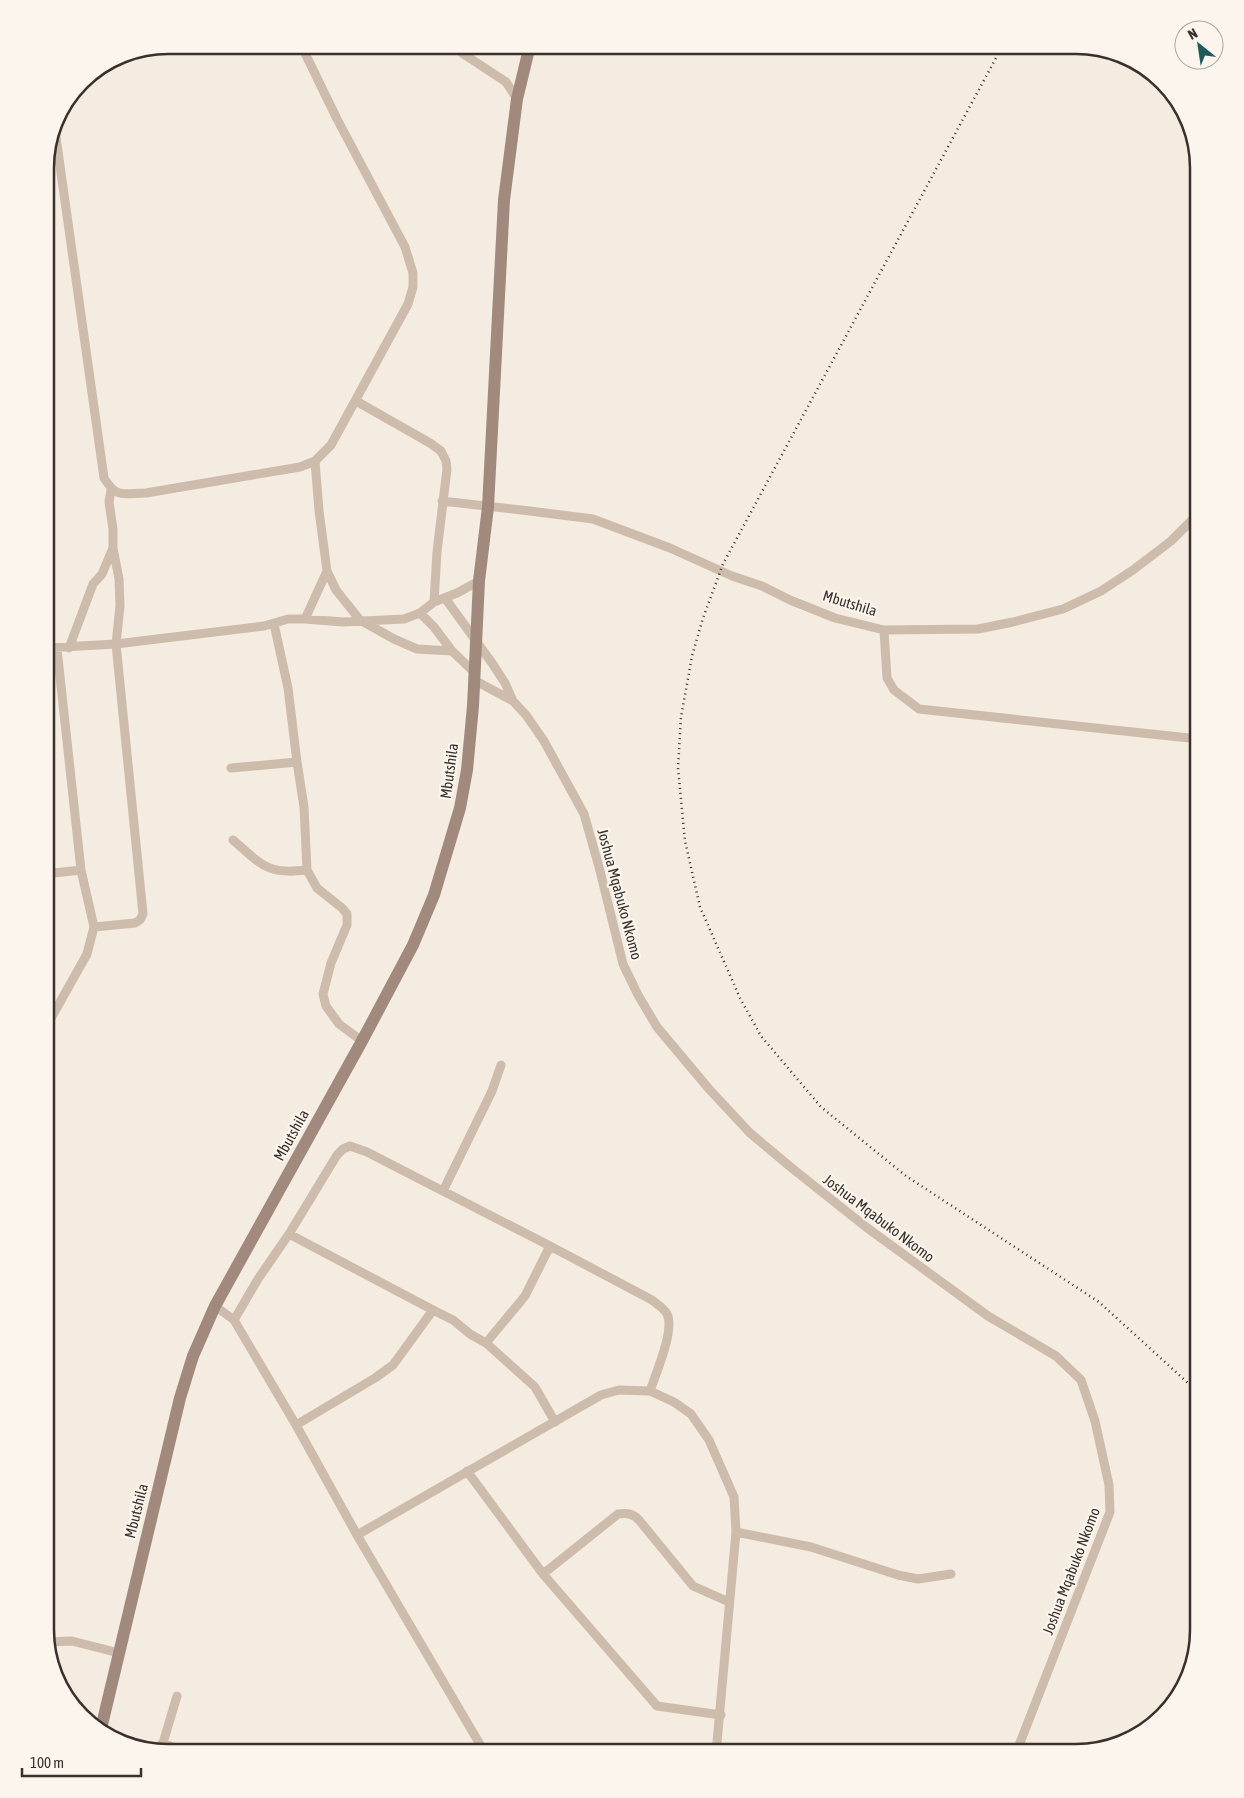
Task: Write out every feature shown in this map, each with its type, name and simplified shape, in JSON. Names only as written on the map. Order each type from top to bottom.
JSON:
[{"type":"street","points":[[57,144],[104,478],[111,490],[121,494],[146,493],[300,467],[315,461],[331,446],[408,304],[413,287],[413,273],[405,248],[305,54]]},
{"type":"street","points":[[464,54],[506,82],[517,98]]},
{"type":"street","points":[[442,502],[488,507],[504,200],[517,98],[528,54]]},
{"type":"street","points":[[356,401],[430,443],[440,451],[446,460],[447,469],[442,502],[434,602]]},
{"type":"street","points":[[315,461],[327,571],[336,590],[360,620],[394,639],[417,649],[452,651]]},
{"type":"street","points":[[94,927],[135,923],[140,920],[143,914],[116,644],[120,606],[119,579],[113,548],[113,529],[109,502],[111,490]]},
{"type":"street","name":"Mbutshila","points":[[102,1724],[180,1398],[193,1356],[214,1306],[362,1041],[413,945],[434,895],[442,870],[460,808],[467,770],[475,676],[479,581],[488,507],[593,520],[670,548],[732,576],[762,586],[790,600],[835,618],[884,630],[978,629],[1063,609],[1101,591],[1133,570],[1171,541],[1190,522]]},
{"type":"street","points":[[69,648],[93,584],[102,574],[113,548]]},
{"type":"street","points":[[305,619],[327,571]]},
{"type":"street","points":[[54,649],[116,644],[274,624],[288,619],[343,622],[404,619],[420,613],[434,602],[457,593],[479,581]]},
{"type":"street","points":[[445,598],[477,641],[505,683],[514,701]]},
{"type":"street","points":[[420,613],[475,676],[514,701]]},
{"type":"street","points":[[274,624],[288,688],[304,807],[307,870],[317,888],[347,914],[347,925],[331,963],[323,994],[326,1006],[340,1024],[362,1041]]},
{"type":"street","points":[[884,630],[887,678],[894,690],[919,709],[1190,738]]},
{"type":"street","points":[[54,1013],[87,954],[94,927],[81,870],[57,649]]},
{"type":"street","name":"Joshua Mqabuko Nkomo","points":[[514,701],[544,741],[584,814],[600,866],[623,964],[638,995],[657,1027],[709,1089],[750,1133],[866,1227],[988,1316],[1056,1356],[1081,1380],[1095,1421],[1109,1485],[1110,1512],[1020,1744]]},
{"type":"street","points":[[231,768],[297,762]]},
{"type":"street","points":[[233,840],[269,868],[288,873],[307,870]]},
{"type":"street","points":[[54,873],[81,870]]},
{"type":"street","points":[[443,1191],[492,1091],[501,1065]]},
{"type":"street","points":[[234,1320],[332,1162],[343,1149],[350,1146],[367,1152],[652,1300],[666,1312],[670,1328],[650,1391]]},
{"type":"street","points":[[289,1234],[453,1320],[470,1334],[486,1343],[535,1387],[556,1422]]},
{"type":"street","points":[[486,1343],[525,1296],[550,1246]]},
{"type":"street","points":[[214,1306],[234,1320],[480,1744]]},
{"type":"street","points":[[296,1425],[376,1378],[393,1365],[433,1310]]},
{"type":"street","points":[[357,1535],[601,1395],[619,1390],[650,1391],[674,1402],[691,1414],[709,1440],[734,1497],[736,1532],[717,1744]]},
{"type":"street","points":[[467,1471],[543,1574],[657,1706],[721,1715]]},
{"type":"street","points":[[543,1574],[618,1514],[634,1514],[693,1586],[729,1602]]},
{"type":"street","points":[[736,1532],[811,1547],[911,1578],[918,1579],[951,1574]]},
{"type":"street","points":[[55,1642],[72,1641],[119,1653]]},
{"type":"street","points":[[162,1744],[177,1696]]},
{"type":"railway","points":[[998,54],[723,564],[703,618],[692,656],[681,717],[678,768],[685,841],[700,907],[740,998],[761,1036],[821,1107],[906,1176],[1099,1302],[1190,1386]]}]
